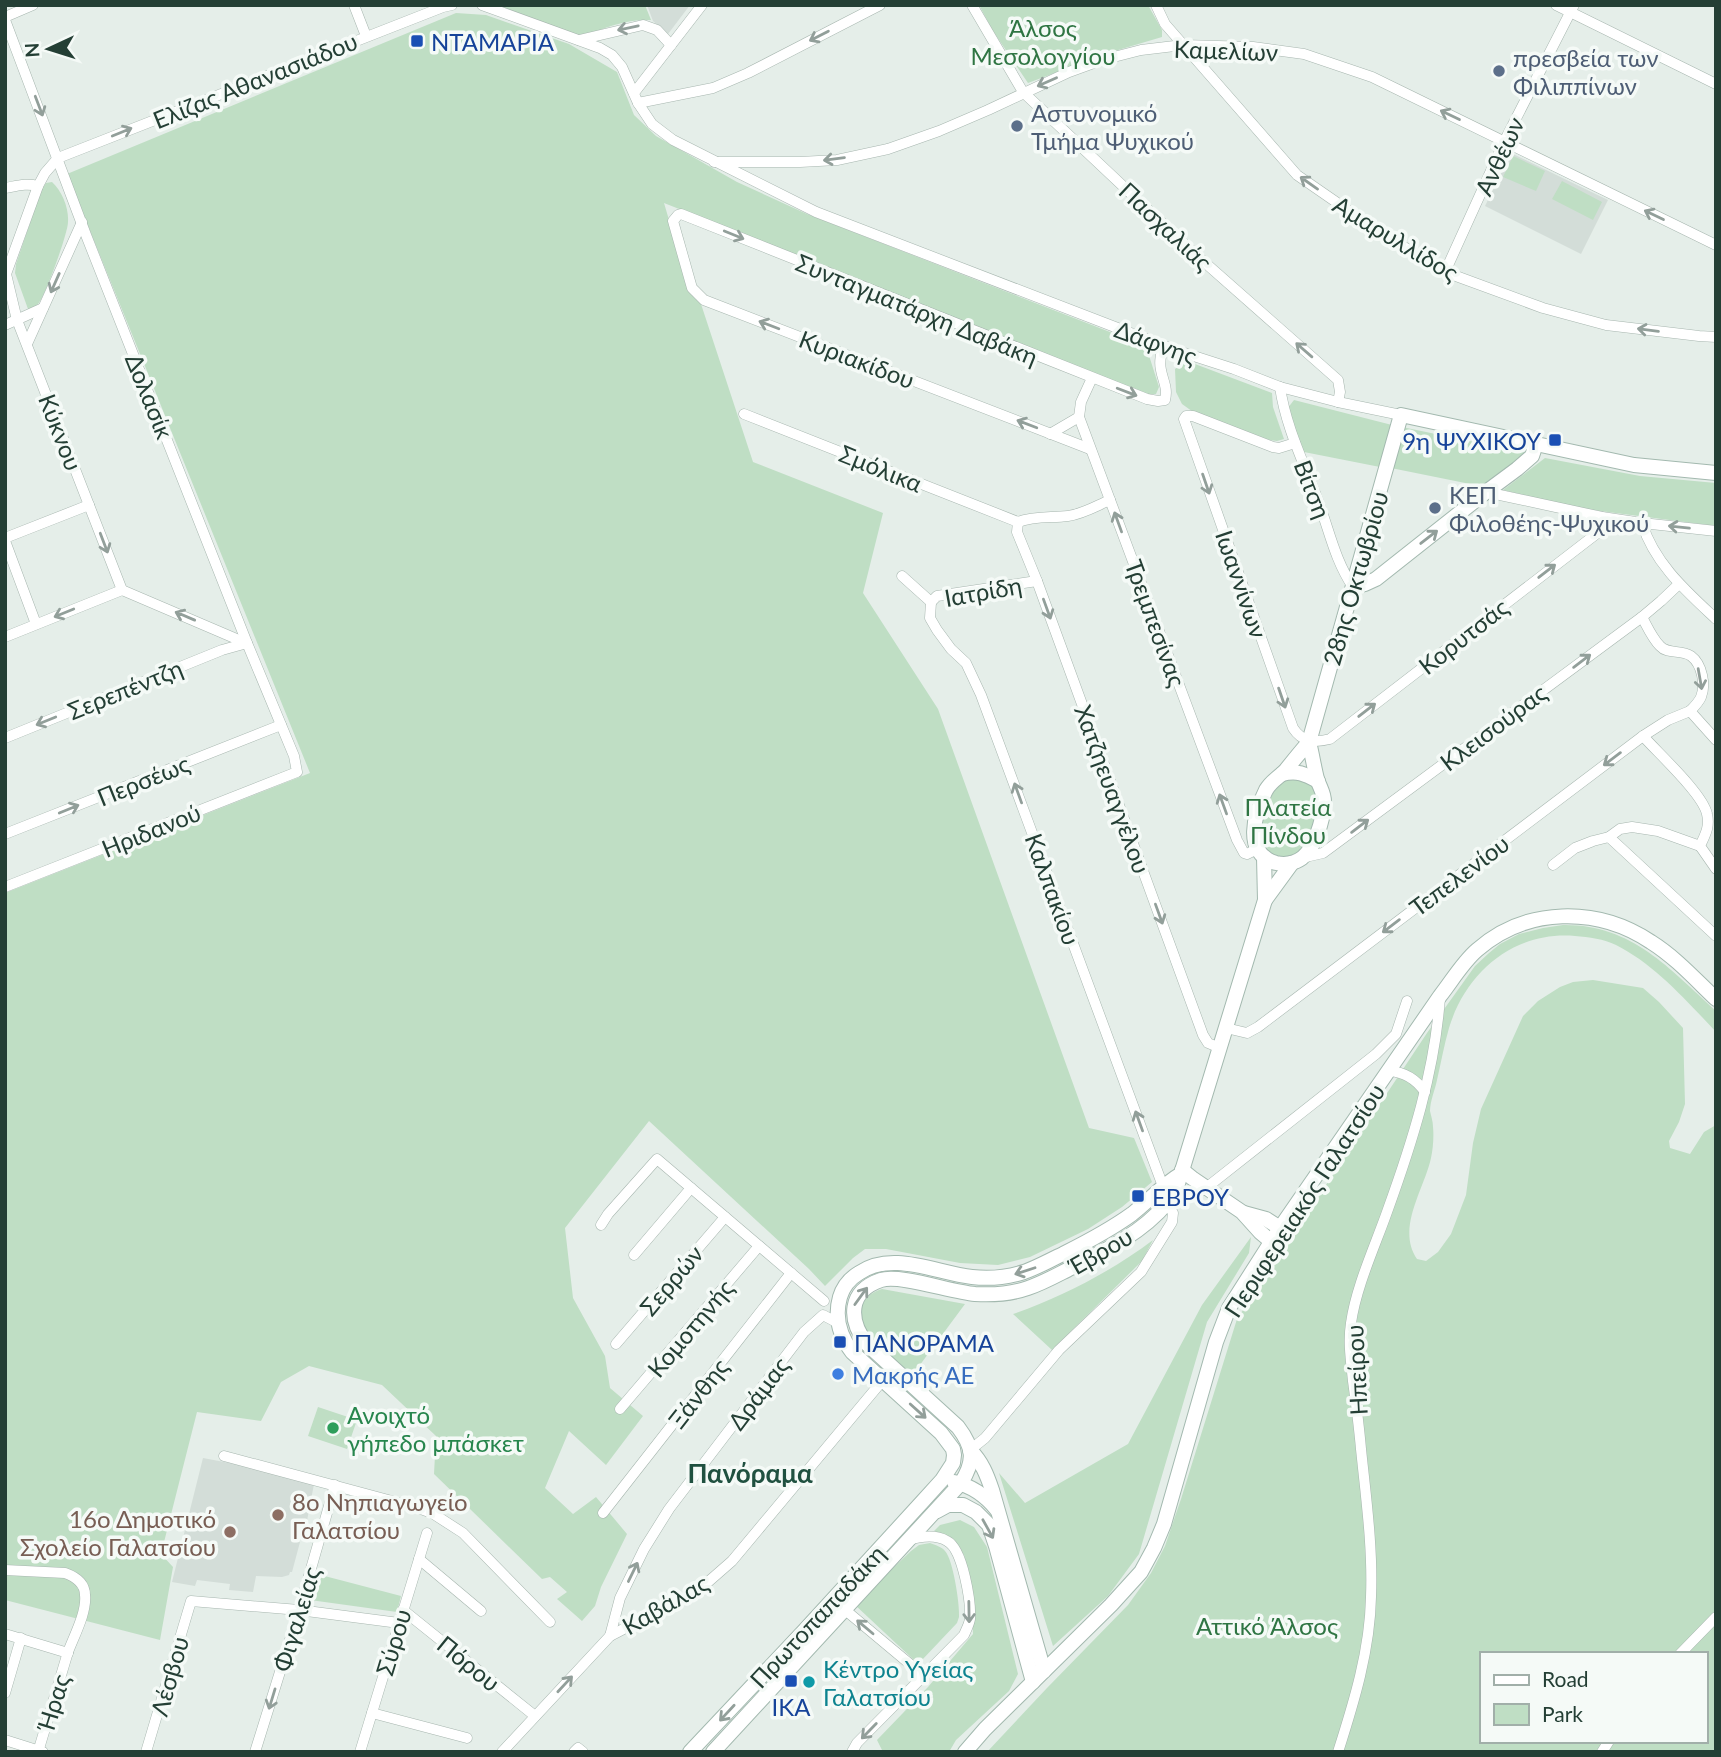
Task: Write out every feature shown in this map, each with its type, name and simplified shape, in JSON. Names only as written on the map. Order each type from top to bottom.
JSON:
[{"type":"main road","name":"Δάφνης","points":[[1401,415],[1634,465],[1716,473]]},
{"type":"main road","name":"28ης Οκτωβρίου","points":[[1185,1174],[1265,900],[1261,853],[1254,840],[1253,829],[1258,809],[1273,779],[1282,774],[1309,742],[1401,415]]},
{"type":"main road","points":[[1353,587],[1376,579],[1532,457],[1536,444]]},
{"type":"main road","name":"28ης Οκτωβρίου","points":[[1265,900],[1297,861],[1308,852],[1320,830],[1325,802],[1309,742]]},
{"type":"main road","points":[[1282,774],[1302,772],[1318,781]]},
{"type":"main road","points":[[1261,853],[1276,863],[1297,861]]},
{"type":"main road","name":"Περιφερειακός Γαλατσίου","points":[[965,1752],[1141,1572],[1164,1524],[1216,1342],[1229,1308],[1280,1228],[1440,996],[1476,951],[1498,935],[1535,919],[1575,915],[1597,918],[1612,922],[1653,943],[1716,999]]},
{"type":"main road","points":[[1185,1174],[1242,1212],[1272,1242]]},
{"type":"main road","name":"Έβρου","points":[[842,1292],[856,1274],[880,1263],[908,1264],[972,1277],[991,1278],[1022,1273],[1119,1224],[1165,1184],[1185,1174]]},
{"type":"main road","name":"Έβρου","points":[[1044,1671],[986,1472],[971,1450],[966,1437],[952,1420],[860,1335],[853,1315],[855,1303],[860,1294],[872,1284],[888,1279],[974,1294],[1007,1293],[1042,1283],[1114,1246],[1143,1226],[1167,1203],[1185,1174]]},
{"type":"main road","points":[[1242,1212],[1266,1219],[1280,1228]]},
{"type":"main road","points":[[842,1292],[838,1306],[838,1323],[852,1352],[950,1444],[954,1458],[942,1479],[973,1489],[988,1499],[1000,1515]]},
{"type":"main road","points":[[961,1483],[971,1460],[971,1450]]},
{"type":"main road","name":"Πρωτοπαπαδάκη","points":[[721,1748],[942,1479]]},
{"type":"main road","name":"Πρωτοπαπαδάκη","points":[[690,1752],[839,1604],[908,1540],[961,1483]]},
{"type":"main road","points":[[933,1513],[948,1505],[963,1505],[976,1512],[989,1525],[1033,1682]]},
{"type":"street","points":[[5,18],[33,5]]},
{"type":"street","points":[[354,5],[366,36]]},
{"type":"street","name":"Ελίζας Αθανασιάδου","points":[[58,158],[366,36],[452,5]]},
{"type":"street","points":[[482,5],[600,48],[612,55],[622,67],[636,98]]},
{"type":"street","points":[[636,98],[671,45],[702,5]]},
{"type":"street","points":[[636,98],[713,88],[748,73],[880,5]]},
{"type":"street","name":"Πασχαλιάς","points":[[972,5],[1024,92],[1194,253],[1338,380],[1338,402]]},
{"type":"street","name":"Αμαρυλλίδος","points":[[1156,5],[1165,24],[1297,175],[1378,231],[1445,272],[1543,309],[1606,325],[1716,337]]},
{"type":"street","points":[[1556,5],[1572,9],[1716,84]]},
{"type":"street","name":"Ανθέων","points":[[1445,272],[1504,142],[1572,9]]},
{"type":"street","name":"Δολασίκ","points":[[5,18],[82,222],[294,757],[297,772]]},
{"type":"street","points":[[579,40],[643,25],[657,30],[671,45]]},
{"type":"street","name":"Καμελίων","points":[[714,162],[837,160],[888,149],[951,126],[1069,72],[1102,60],[1140,50],[1183,45],[1253,47],[1304,54],[1372,77],[1716,245]]},
{"type":"street","name":"Δάφνης","points":[[636,98],[652,124],[673,140],[816,212],[1163,346],[1280,387],[1401,415]]},
{"type":"street","points":[[5,274],[38,186],[58,158]]},
{"type":"street","points":[[753,181],[763,162]]},
{"type":"street","points":[[5,188],[22,184],[38,186]]},
{"type":"street","name":"Συνταγματάρχη Δαβάκη","points":[[673,221],[681,214],[1147,399],[1165,400],[1167,389],[1160,367],[1163,346]]},
{"type":"street","name":"Κυριακίδου","points":[[673,221],[692,288],[704,300],[1090,449]]},
{"type":"street","points":[[27,344],[82,222]]},
{"type":"street","name":"Κύκνου","points":[[5,274],[17,320],[122,590]]},
{"type":"street","points":[[5,325],[43,308]]},
{"type":"street","points":[[1050,433],[1079,417],[1081,402],[1092,379]]},
{"type":"street","name":"Βίτση","points":[[1280,387],[1283,407],[1295,443],[1321,507],[1342,571],[1353,587]]},
{"type":"street","name":"Σμόλικα","points":[[744,414],[1018,522]]},
{"type":"street","name":"Ιωαννίνων","points":[[1295,443],[1273,447],[1193,416],[1186,416],[1184,419],[1293,728],[1297,735],[1309,742]]},
{"type":"street","name":"Τρεμπεσίνας","points":[[1079,417],[1237,840],[1244,853],[1261,853]]},
{"type":"street","points":[[1486,492],[1602,517],[1716,531]]},
{"type":"street","points":[[1018,522],[1028,518],[1071,516],[1110,500]]},
{"type":"street","points":[[36,624],[5,539],[89,505]]},
{"type":"street","name":"Κορυτσάς","points":[[1309,742],[1330,739],[1604,527],[1602,517]]},
{"type":"street","name":"Χατζηευαγγέλου","points":[[1018,522],[1017,532],[1203,1035],[1208,1043],[1220,1048]]},
{"type":"street","points":[[1642,523],[1647,540],[1679,584],[1716,619]]},
{"type":"street","points":[[902,576],[931,603]]},
{"type":"street","name":"Ιατρίδη","points":[[931,603],[937,596],[1037,581]]},
{"type":"street","name":"Κλεισούρας","points":[[1297,861],[1324,853],[1642,617],[1679,584]]},
{"type":"street","points":[[5,637],[122,590],[247,643]]},
{"type":"street","name":"Καλπακίου","points":[[931,603],[930,618],[951,649],[966,663],[981,695],[1161,1181],[1165,1184]]},
{"type":"street","points":[[1642,617],[1660,646],[1667,651],[1691,657],[1700,668],[1704,684],[1700,698],[1690,711],[1716,740]]},
{"type":"street","name":"Σερεπέντζη","points":[[5,738],[222,650],[247,643]]},
{"type":"street","name":"Τεπελενίου","points":[[1226,1028],[1247,1033],[1258,1027],[1643,736],[1668,720],[1690,711]]},
{"type":"street","name":"Περσέως","points":[[5,834],[281,725]]},
{"type":"street","points":[[1643,736],[1701,798],[1707,813],[1708,829],[1700,846]]},
{"type":"street","name":"Ηριδανού","points":[[5,887],[297,772]]},
{"type":"street","points":[[1553,865],[1575,848],[1609,837],[1620,829],[1632,827],[1658,831],[1700,846],[1716,869]]},
{"type":"street","points":[[1609,837],[1716,936]]},
{"type":"street","name":"Ηπείρου","points":[[1338,1752],[1362,1666],[1371,1597],[1368,1520],[1350,1351],[1351,1320],[1412,1140],[1425,1092],[1438,1023],[1440,996]]},
{"type":"street","points":[[1206,1188],[1376,1054],[1396,1034],[1406,1001]]},
{"type":"street","points":[[1389,1071],[1406,1074],[1420,1084],[1425,1092]]},
{"type":"street","points":[[601,1225],[657,1159],[824,1301],[823,1315],[838,1323]]},
{"type":"street","points":[[634,1255],[691,1188]]},
{"type":"street","points":[[971,1450],[985,1438],[1059,1350],[1141,1272],[1172,1222],[1173,1213],[1167,1203]]},
{"type":"street","name":"Σερρών","points":[[616,1344],[725,1217]]},
{"type":"street","name":"Κομοτηνής","points":[[620,1409],[759,1246]]},
{"type":"street","name":"Ξάνθης","points":[[603,1513],[791,1273]]},
{"type":"street","name":"Έβρου","points":[[824,1301],[842,1292]]},
{"type":"street","name":"Δράμας","points":[[610,1636],[620,1598],[644,1549],[669,1509],[804,1332],[823,1315]]},
{"type":"street","name":"Καβάλας","points":[[610,1636],[699,1588],[733,1561],[883,1380]]},
{"type":"street","points":[[224,1456],[432,1513],[463,1533],[550,1622]]},
{"type":"street","name":"Φιγαλείας","points":[[255,1752],[335,1485]]},
{"type":"street","name":"Σύρου","points":[[360,1752],[427,1533]]},
{"type":"street","points":[[852,1752],[857,1743],[964,1635],[970,1623],[962,1563],[957,1550],[949,1541],[934,1537],[922,1536],[908,1540]]},
{"type":"street","points":[[419,1559],[481,1611]]},
{"type":"street","name":"Ήρας","points":[[5,1570],[54,1571],[74,1576],[84,1587],[85,1603],[40,1751]]},
{"type":"street","name":"Λέσβου","points":[[146,1752],[191,1601],[299,1610]]},
{"type":"street","points":[[839,1604],[923,1675]]},
{"type":"street","name":"Πόρου","points":[[403,1609],[535,1716]]},
{"type":"street","points":[[299,1610],[399,1623]]},
{"type":"street","points":[[1683,1652],[1716,1617]]},
{"type":"street","points":[[5,1634],[68,1653]]},
{"type":"street","points":[[504,1751],[610,1636]]},
{"type":"street","points":[[5,1693],[21,1638]]},
{"type":"street","points":[[372,1713],[467,1738]]},
{"type":"street","points":[[5,1740],[40,1751]]},
{"type":"street","points":[[574,1752],[578,1748],[583,1752]]},
{"type":"shaded area","points":[[647,5],[690,5],[668,34],[653,21]]},
{"type":"shaded area","points":[[1511,153],[1608,200],[1581,254],[1485,206]]},
{"type":"shaded area","points":[[203,1458],[314,1484],[306,1526],[302,1525],[298,1541],[300,1542],[289,1575],[256,1576],[253,1592],[229,1590],[230,1584],[197,1580],[195,1586],[172,1582]]},
{"type":"green space","points":[[497,5],[645,5],[651,20],[616,24],[583,37]]},
{"type":"green space","name":"Άλσος Μεσολογγίου","points":[[979,5],[1148,5],[1162,30],[1162,37],[1108,53],[1028,83]]},
{"type":"green space","points":[[456,13],[486,15],[569,44],[617,72],[634,115],[656,136],[737,182],[807,214],[1146,346],[1159,387],[1156,394],[1148,394],[664,203],[690,291],[701,304],[753,462],[883,513],[863,593],[938,709],[1089,1128],[1134,1138],[1152,1182],[1122,1207],[1088,1229],[1030,1257],[998,1265],[960,1263],[886,1249],[865,1249],[825,1286],[649,1121],[565,1228],[573,1298],[605,1356],[610,1388],[643,1416],[606,1465],[569,1431],[545,1488],[573,1514],[596,1497],[627,1534],[601,1587],[595,1606],[582,1621],[557,1599],[567,1592],[550,1577],[542,1579],[434,1474],[436,1436],[382,1385],[309,1366],[281,1382],[261,1421],[197,1412],[161,1554],[173,1567],[160,1640],[5,1600],[5,893],[310,773],[67,174]]},
{"type":"green space","points":[[1513,156],[1545,171],[1536,191],[1503,177]]},
{"type":"green space","points":[[1562,181],[1602,202],[1593,220],[1552,199]]},
{"type":"green space","points":[[52,182],[66,206],[67,228],[56,265],[41,299],[36,306],[28,309],[15,273],[16,264],[41,191],[46,183]]},
{"type":"green space","points":[[1187,361],[1272,393],[1273,407],[1284,439],[1263,439],[1196,414],[1182,404],[1176,392],[1175,369]]},
{"type":"green space","points":[[1294,400],[1392,425],[1380,467],[1304,452],[1287,409]]},
{"type":"green space","points":[[1402,427],[1527,453],[1485,487],[1391,468]]},
{"type":"green space","points":[[1545,458],[1640,476],[1716,483],[1716,526],[1577,508],[1503,490]]},
{"type":"green space","name":"Πλατεία Πίνδου","points":[[1301,777],[1313,786],[1318,796],[1317,819],[1308,843],[1292,858],[1282,860],[1266,853],[1257,830],[1271,790],[1284,778]]},
{"type":"green space","name":"Αττικό Άλσος","points":[[1563,925],[1609,932],[1629,940],[1665,965],[1716,1011],[1716,1032],[1682,996],[1644,962],[1606,941],[1580,936],[1553,936],[1532,940],[1496,959],[1467,989],[1449,1028],[1430,1107],[1433,1123],[1431,1158],[1410,1222],[1411,1247],[1417,1259],[1426,1261],[1438,1252],[1451,1234],[1466,1195],[1481,1109],[1523,1016],[1538,1001],[1573,982],[1593,980],[1643,988],[1683,1028],[1685,1104],[1669,1141],[1670,1148],[1690,1154],[1704,1132],[1716,1125],[1716,1752],[987,1752],[1128,1605],[1151,1573],[1165,1546],[1181,1499],[1237,1319],[1427,1033],[1475,966],[1500,944],[1519,934]]},
{"type":"green space","points":[[1251,1237],[1249,1253],[1207,1322],[1139,1554],[1108,1596],[1053,1646],[999,1473],[1025,1503],[1128,1444],[1202,1305]]},
{"type":"green space","points":[[1153,1240],[1142,1261],[1052,1350],[1013,1314],[1086,1282]]},
{"type":"green space","points":[[882,1289],[965,1304],[911,1377],[873,1343],[862,1321],[862,1303]]},
{"type":"green space","name":"Ανοιχτό γήπεδο μπάσκετ","points":[[318,1407],[357,1420],[347,1449],[308,1436]]},
{"type":"green space","points":[[960,1520],[974,1527],[987,1547],[1018,1674],[1009,1691],[956,1740],[949,1752],[883,1752],[877,1740],[928,1687],[973,1634],[972,1599],[964,1555],[952,1539],[934,1531],[940,1525]]},
{"type":"green space","points":[[930,1543],[942,1548],[951,1563],[959,1617],[957,1623],[922,1660],[915,1661],[854,1604],[880,1576],[888,1573],[911,1551],[919,1545]]},
{"type":"green space","points":[[317,1574],[401,1596],[397,1612],[310,1600]]},
{"type":"place","name":"ΝΤΑΜΑΡΙΑ","points":[[417,41]]},
{"type":"place","name":"πρεσβεία των Φιλιππίνων","points":[[1499,71]]},
{"type":"place","name":"Αστυνομικό Τμήμα Ψυχικού","points":[[1017,126]]},
{"type":"place","name":"9η ΨΥΧΙΚΟΥ","points":[[1555,440]]},
{"type":"place","name":"ΚΕΠ Φιλοθέης-Ψυχικού","points":[[1435,508]]},
{"type":"place","name":"ΕΒΡΟΥ","points":[[1138,1196]]},
{"type":"place","name":"ΠΑΝΟΡΑΜΑ","points":[[840,1342]]},
{"type":"place","name":"Μακρής ΑΕ","points":[[838,1374]]},
{"type":"place","name":"Ανοιχτό γήπεδο μπάσκετ","points":[[333,1428]]},
{"type":"place","name":"8ο Νηπιαγωγείο Γαλατσίου","points":[[278,1515]]},
{"type":"place","name":"16ο Δημοτικό Σχολείο Γαλατσίου","points":[[230,1532]]},
{"type":"place","name":"ΙΚΑ","points":[[791,1681]]},
{"type":"place","name":"Κέντρο Υγείας Γαλατσίου","points":[[809,1682]]},
{"type":"district","name":"Πανόραμα","points":[[750,1473]]}]
